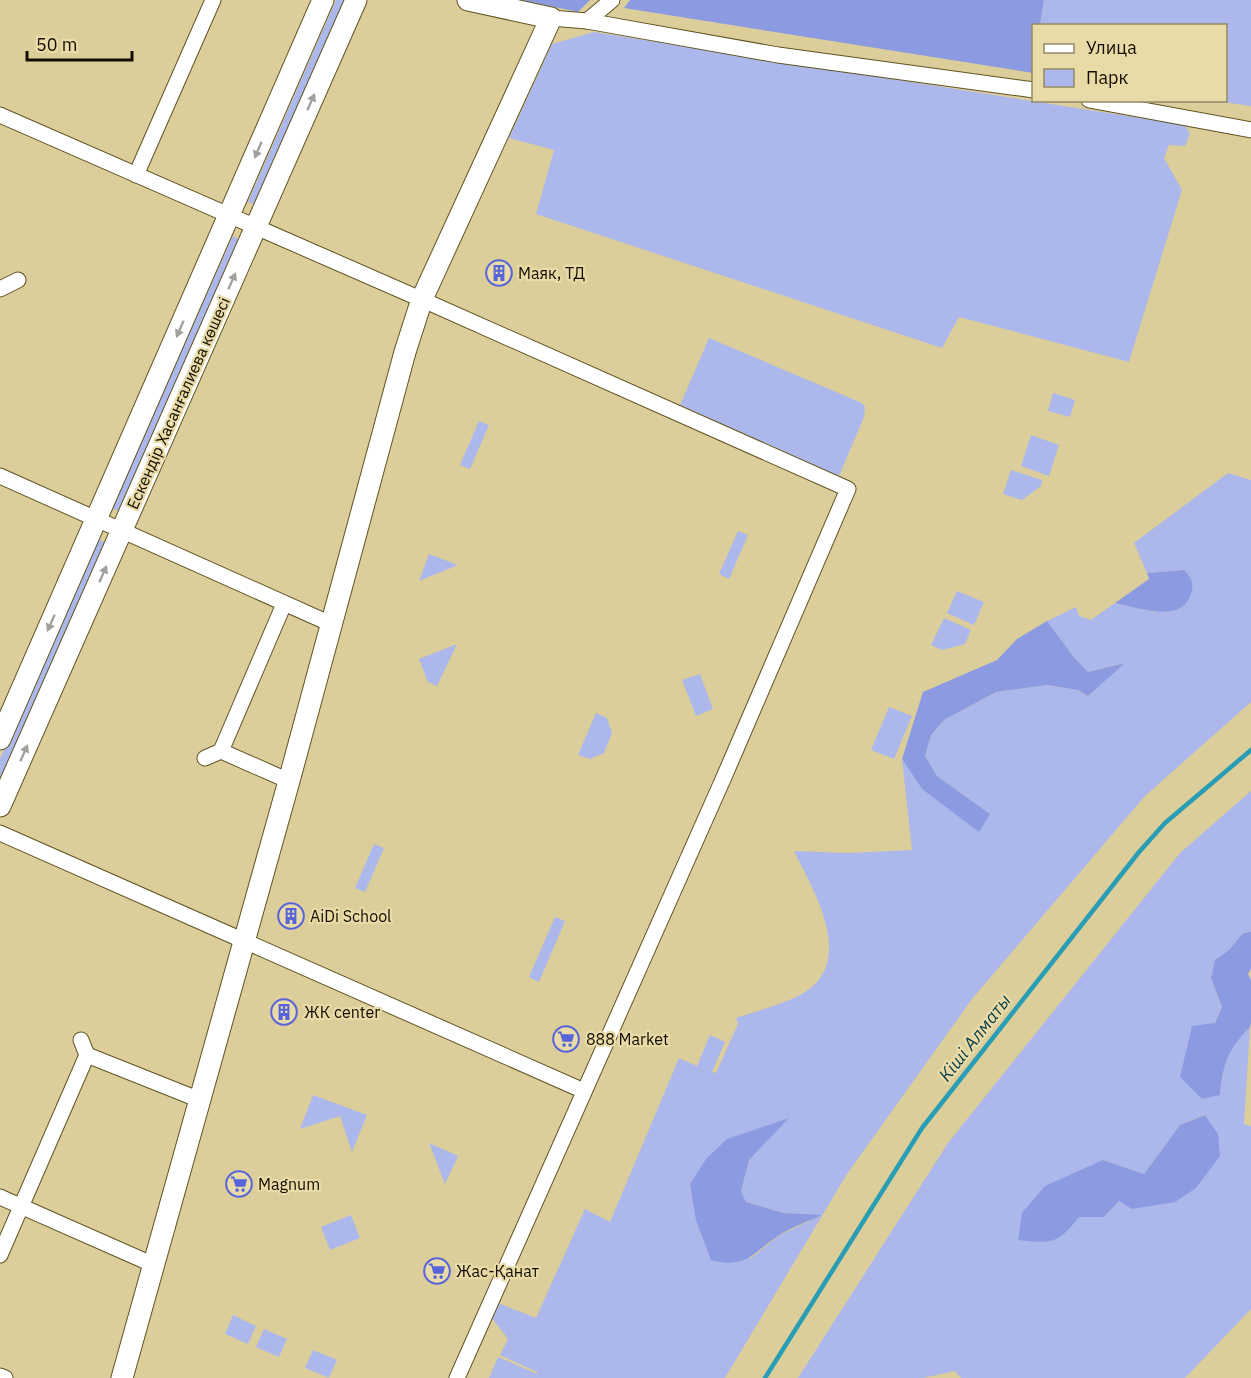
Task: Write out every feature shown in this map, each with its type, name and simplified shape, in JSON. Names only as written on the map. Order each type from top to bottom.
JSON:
[{"type":"street","points":[[136,175],[213,0]]},
{"type":"street","name":"Ескендір Хасанғалиева көшесі","points":[[0,739],[323,0]]},
{"type":"street","name":"Ескендір Хасанғалиева көшесі","points":[[0,806],[356,0]]},
{"type":"street","points":[[468,0],[551,18],[587,21],[778,55],[1032,90]]},
{"type":"street","points":[[587,21],[612,0]]},
{"type":"street","points":[[122,1378],[289,781],[402,363],[422,299],[551,18]]},
{"type":"street","points":[[1100,102],[1251,130]]},
{"type":"street","points":[[0,115],[422,299],[848,489],[457,1378]]},
{"type":"street","points":[[0,289],[18,280]]},
{"type":"street","points":[[0,476],[331,624]]},
{"type":"street","points":[[205,758],[221,751],[284,604]]},
{"type":"street","points":[[221,751],[289,781]]},
{"type":"street","points":[[0,833],[584,1091]]},
{"type":"street","points":[[0,1255],[87,1056],[81,1040]]},
{"type":"street","points":[[87,1056],[200,1100]]},
{"type":"street","points":[[0,1197],[154,1265]]},
{"type":"street","points":[[0,1376],[5,1378]]},
{"type":"green space","points":[[336,0],[351,0],[258,206],[248,202]]},
{"type":"green space","points":[[1044,0],[1251,0],[1251,106],[1222,102],[1227,102],[1227,24],[1040,24]]},
{"type":"green space","points":[[594,32],[1185,125],[1190,134],[1185,146],[1169,145],[1164,158],[1182,190],[1129,362],[959,317],[942,348],[536,214],[554,150],[509,138],[552,44]]},
{"type":"green space","points":[[233,236],[243,242],[122,512],[111,508]]},
{"type":"green space","points":[[709,338],[862,403],[865,407],[864,417],[839,476],[680,405]]},
{"type":"green space","points":[[1053,393],[1075,400],[1070,417],[1048,411]]},
{"type":"green space","points":[[479,421],[489,425],[470,469],[460,465]]},
{"type":"green space","points":[[1031,435],[1059,445],[1049,476],[1021,466]]},
{"type":"green space","points":[[1011,470],[1042,480],[1041,486],[1022,500],[1003,494]]},
{"type":"green space","points":[[1228,473],[1251,480],[1251,702],[1145,796],[972,999],[847,1174],[725,1378],[489,1378],[498,1357],[537,1374],[500,1355],[508,1339],[492,1318],[498,1303],[536,1318],[585,1209],[610,1222],[679,1058],[697,1066],[710,1035],[725,1042],[712,1072],[716,1073],[738,1024],[736,1018],[798,996],[820,978],[827,962],[829,943],[826,924],[811,885],[794,851],[849,853],[912,850],[902,759],[922,789],[942,803],[990,814],[937,776],[925,756],[931,735],[944,720],[996,692],[1046,685],[1078,690],[1088,696],[1124,663],[1088,672],[1047,621],[1076,607],[1079,616],[1091,620],[1115,603],[1156,612],[1184,570],[1147,573],[1134,543]],"holes":[[[787,1118],[749,1160],[741,1191],[746,1202],[783,1213],[820,1216],[780,1235],[751,1258],[690,1184]]]},
{"type":"green space","points":[[738,531],[748,535],[729,579],[719,574]]},
{"type":"green space","points":[[97,539],[109,544],[0,788],[0,759]]},
{"type":"green space","points":[[429,554],[458,565],[419,581]]},
{"type":"green space","points":[[957,591],[984,602],[974,625],[947,613]]},
{"type":"green space","points":[[944,618],[971,630],[965,644],[942,650],[931,645]]},
{"type":"green space","points":[[457,644],[437,686],[428,682],[419,659]]},
{"type":"green space","points":[[700,674],[713,709],[696,716],[682,680]]},
{"type":"green space","points":[[889,707],[912,716],[894,759],[871,750]]},
{"type":"green space","points":[[596,713],[607,718],[612,733],[604,753],[590,759],[578,755]]},
{"type":"green space","points":[[1251,791],[1251,932],[1243,933],[1229,950],[1215,960],[1211,978],[1222,1007],[1215,1023],[1220,1095],[1228,1058],[1236,1043],[1250,1027],[1244,1124],[1251,1126],[1251,1309],[1185,1378],[961,1378],[955,1371],[923,1378],[798,1378],[948,1143],[1180,853]],"holes":[[[1204,1115],[1218,1134],[1119,1201],[1104,1217],[1079,1217],[1103,1160],[1144,1174],[1180,1125]]]},
{"type":"green space","points":[[374,844],[384,848],[365,892],[355,888]]},
{"type":"green space","points":[[555,917],[565,921],[539,982],[529,977]]},
{"type":"green space","points":[[313,1095],[367,1115],[352,1152],[340,1116],[300,1129]]},
{"type":"green space","points":[[429,1143],[458,1156],[445,1184]]},
{"type":"green space","points":[[351,1215],[360,1238],[330,1250],[321,1227]]},
{"type":"green space","points":[[233,1315],[256,1326],[248,1344],[225,1334]]},
{"type":"green space","points":[[264,1329],[287,1339],[279,1357],[256,1347]]},
{"type":"green space","points":[[313,1350],[337,1360],[329,1378],[305,1368]]},
{"type":"shaded area","points":[[522,0],[590,0],[578,12]]},
{"type":"shaded area","points":[[630,0],[1044,0],[1040,24],[1032,24],[1032,73],[624,8]]},
{"type":"shaded area","points":[[1184,570],[1191,579],[1192,588],[1185,605],[1177,609],[1157,612],[1115,603],[1149,579],[1147,573]]},
{"type":"shaded area","points":[[1047,621],[1088,672],[1125,663],[1088,696],[1078,690],[1047,685],[996,692],[944,720],[931,735],[925,756],[937,776],[990,814],[979,832],[922,789],[902,759],[923,692],[997,660],[1017,639]]},
{"type":"shaded area","points":[[1251,932],[1251,969],[1248,974],[1251,980],[1250,1027],[1236,1043],[1228,1058],[1220,1095],[1202,1099],[1180,1077],[1192,1026],[1215,1023],[1222,1007],[1211,978],[1215,960],[1229,950],[1243,933]]},
{"type":"shaded area","points":[[1205,1115],[1218,1134],[1220,1156],[1196,1188],[1175,1202],[1132,1209],[1119,1201],[1104,1217],[1079,1217],[1065,1233],[1053,1240],[1038,1242],[1018,1240],[1022,1213],[1045,1186],[1103,1160],[1144,1174],[1180,1125]]},
{"type":"shaded area","points":[[789,1118],[749,1160],[741,1191],[746,1202],[783,1213],[822,1215],[783,1233],[755,1254],[741,1261],[733,1263],[711,1260],[696,1220],[690,1184],[706,1159],[727,1139]]},
{"type":"waterway","name":"Кіші Алматы","points":[[765,1378],[922,1128],[1139,852],[1165,823],[1251,750]]},
{"type":"place","name":"Маяк, ТД","points":[[499,273]]},
{"type":"place","name":"AiDi School","points":[[291,916]]},
{"type":"place","name":"ЖК center","points":[[284,1012]]},
{"type":"place","name":"888 Market","points":[[566,1039]]},
{"type":"place","name":"Magnum","points":[[239,1184]]},
{"type":"place","name":"Жас-Қанат","points":[[437,1271]]}]
